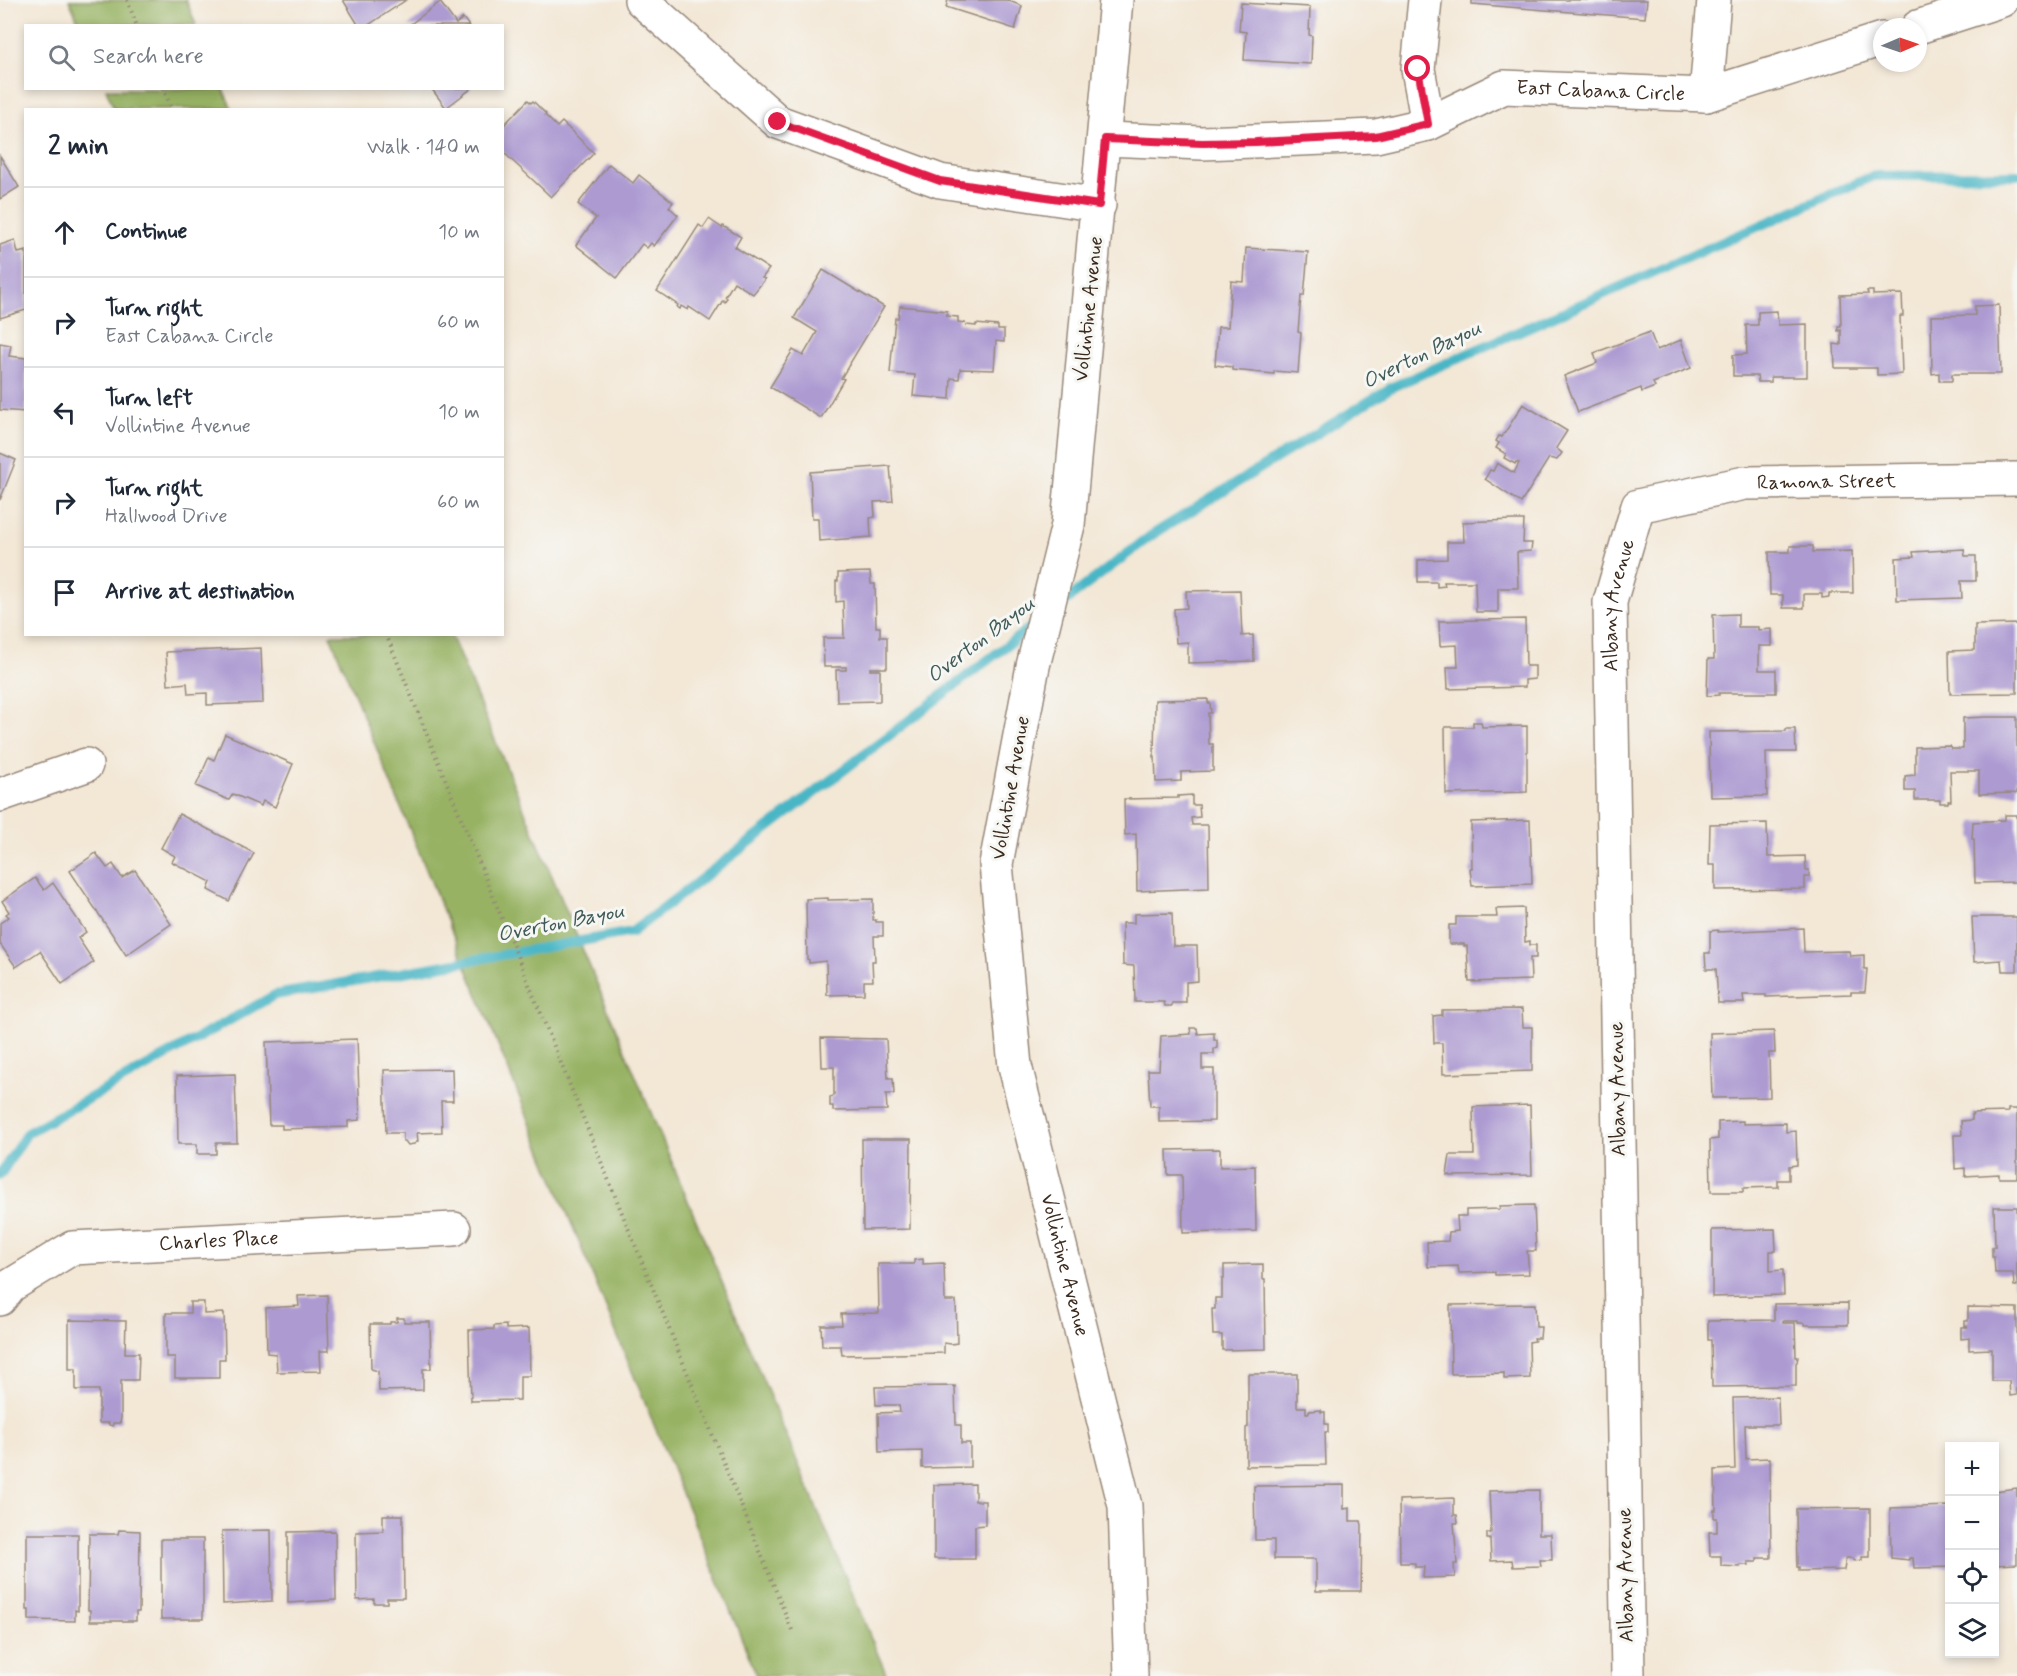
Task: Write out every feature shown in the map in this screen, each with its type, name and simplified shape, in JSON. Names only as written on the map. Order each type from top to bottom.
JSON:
[{"type":"street","points":[[641,0],[778,122],[940,181],[1099,205]]},
{"type":"street","name":"Vollintine Avenue","points":[[1116,0],[1068,525],[1055,569],[1033,666],[996,864],[1015,1066],[1125,1506],[1131,1676]]},
{"type":"street","points":[[1425,0],[1418,69],[1428,124]]},
{"type":"street","points":[[1706,95],[1714,0]]},
{"type":"street","points":[[1927,24],[2002,0]]},
{"type":"street","name":"East Cabana Circle","points":[[1105,139],[1202,143],[1376,136],[1428,124],[1504,87],[1706,95],[1873,42]]},
{"type":"street","name":"Ramona Street","points":[[1638,506],[1745,483],[2017,479]]},
{"type":"street","name":"Albany Avenue","points":[[1628,1676],[1610,602],[1638,506]]},
{"type":"street","points":[[0,795],[86,765]]},
{"type":"street","name":"Charles Place","points":[[0,1299],[10,1286],[72,1248],[454,1229]]},
{"type":"path","points":[[127,0],[136,24]]},
{"type":"path","points":[[164,90],[170,108]]},
{"type":"path","points":[[387,636],[792,1630]]},
{"type":"green space","points":[[69,0],[186,0],[196,24],[80,24]]},
{"type":"green space","points":[[106,90],[223,90],[232,108],[114,108]]},
{"type":"green space","points":[[330,636],[451,636],[887,1676],[757,1676]]},
{"type":"building","points":[[343,0],[406,0],[370,24],[358,24]]},
{"type":"building","points":[[948,0],[1010,0],[1022,6],[1015,29],[946,7]]},
{"type":"building","points":[[1472,0],[1647,0],[1645,18],[1472,4]]},
{"type":"building","points":[[440,2],[456,24],[411,24]]},
{"type":"building","points":[[1241,3],[1310,7],[1311,64],[1244,60],[1246,32],[1239,31]]},
{"type":"building","points":[[463,18],[468,24],[456,24]]},
{"type":"building","points":[[432,90],[469,90],[446,108]]},
{"type":"building","points":[[528,100],[531,103],[533,101],[557,127],[562,122],[594,153],[551,197],[504,153],[504,125]]},
{"type":"building","points":[[0,156],[19,187],[0,199]]},
{"type":"building","points":[[609,164],[633,183],[639,175],[673,202],[669,207],[678,215],[654,246],[651,243],[647,248],[642,244],[617,278],[576,245],[596,218],[578,204]]},
{"type":"building","points":[[709,219],[741,237],[735,247],[769,269],[762,278],[765,279],[753,294],[734,282],[725,297],[727,298],[725,302],[723,300],[710,321],[689,307],[688,310],[681,306],[680,309],[678,305],[657,291],[699,225],[703,228]]},
{"type":"building","points":[[15,240],[18,253],[24,252],[24,311],[0,318],[0,245]]},
{"type":"building","points":[[1246,248],[1308,252],[1298,332],[1301,333],[1298,373],[1274,371],[1274,374],[1232,370],[1232,367],[1215,365],[1218,327],[1228,327],[1231,281],[1244,282]]},
{"type":"building","points":[[823,270],[884,307],[841,378],[844,379],[821,418],[770,387],[793,350],[803,356],[817,332],[794,318]]},
{"type":"building","points":[[1867,291],[1873,291],[1873,295],[1902,294],[1903,316],[1900,316],[1902,374],[1877,375],[1877,368],[1835,368],[1834,344],[1841,345],[1841,330],[1838,331],[1838,326],[1841,326],[1840,295],[1868,294]]},
{"type":"building","points":[[1999,305],[2001,374],[1952,374],[1952,381],[1939,381],[1939,373],[1932,374],[1931,316],[1975,315],[1975,306]]},
{"type":"building","points":[[900,306],[947,311],[947,316],[958,317],[958,322],[966,325],[998,326],[998,330],[1004,330],[1004,342],[996,341],[994,370],[960,369],[959,379],[951,378],[950,399],[913,396],[915,375],[890,373],[895,318],[898,318]]},
{"type":"building","points":[[1777,311],[1778,325],[1807,324],[1807,377],[1771,377],[1771,382],[1758,382],[1757,376],[1733,376],[1733,355],[1747,354],[1746,325],[1758,325],[1758,312]]},
{"type":"building","points":[[1650,332],[1657,350],[1681,340],[1691,368],[1653,383],[1655,387],[1642,392],[1641,388],[1578,412],[1564,376],[1597,363],[1594,353]]},
{"type":"building","points":[[0,343],[11,345],[9,356],[24,358],[24,412],[0,410]]},
{"type":"building","points":[[1523,404],[1567,431],[1556,448],[1562,453],[1557,460],[1549,458],[1521,503],[1485,479],[1497,463],[1514,473],[1519,463],[1515,464],[1504,458],[1506,454],[1496,448],[1499,443],[1496,441],[1499,436],[1502,437]]},
{"type":"building","points":[[0,453],[16,460],[0,500]]},
{"type":"building","points":[[890,466],[893,501],[874,502],[875,517],[870,518],[871,537],[819,541],[818,518],[812,518],[810,472]]},
{"type":"building","points":[[1524,520],[1523,543],[1532,543],[1531,551],[1517,552],[1518,588],[1498,588],[1498,612],[1476,612],[1475,582],[1444,582],[1445,586],[1437,587],[1437,582],[1418,582],[1418,560],[1447,559],[1447,542],[1464,542],[1463,522]]},
{"type":"building","points":[[1790,546],[1813,546],[1813,552],[1852,551],[1853,593],[1829,593],[1829,597],[1822,598],[1822,594],[1804,594],[1804,608],[1783,608],[1783,595],[1770,595],[1769,552],[1790,552]]},
{"type":"building","points":[[1964,549],[1965,556],[1976,556],[1976,581],[1961,581],[1962,598],[1897,600],[1896,558],[1914,557],[1913,552]]},
{"type":"building","points":[[870,572],[871,584],[875,584],[876,627],[880,627],[880,637],[887,637],[887,668],[870,668],[870,670],[880,670],[880,701],[837,702],[836,670],[846,670],[846,667],[824,667],[823,638],[844,638],[843,601],[836,602],[838,573]]},
{"type":"building","points":[[1240,590],[1242,636],[1253,635],[1254,661],[1188,663],[1188,642],[1176,643],[1174,609],[1187,608],[1186,591]]},
{"type":"building","points":[[1738,614],[1738,627],[1758,627],[1758,630],[1772,629],[1772,646],[1759,646],[1759,670],[1776,670],[1776,693],[1719,693],[1719,695],[1707,696],[1708,659],[1714,659],[1713,615]]},
{"type":"building","points":[[1525,619],[1526,666],[1535,666],[1535,679],[1525,680],[1525,687],[1448,689],[1447,667],[1458,667],[1457,645],[1440,646],[1439,621]]},
{"type":"building","points":[[2017,624],[2017,693],[1950,694],[1949,651],[1975,650],[1975,625]]},
{"type":"building","points":[[261,648],[263,703],[207,705],[207,693],[188,694],[187,683],[168,685],[166,652]]},
{"type":"building","points":[[1208,699],[1211,713],[1208,713],[1209,744],[1213,744],[1213,771],[1181,772],[1181,781],[1156,782],[1155,700]]},
{"type":"building","points":[[2017,717],[2017,793],[1979,794],[1979,771],[1950,771],[1951,801],[1948,803],[1940,803],[1940,800],[1915,800],[1915,791],[1905,791],[1905,776],[1915,775],[1915,747],[1950,746],[1951,749],[1963,749],[1963,718]]},
{"type":"building","points":[[1473,722],[1481,722],[1482,727],[1527,726],[1527,792],[1446,794],[1445,727],[1473,727]]},
{"type":"building","points":[[1786,729],[1795,729],[1796,752],[1766,752],[1767,796],[1710,797],[1709,732],[1786,731]]},
{"type":"building","points":[[225,734],[293,764],[275,807],[263,801],[261,806],[233,794],[229,800],[196,786],[209,757],[214,760]]},
{"type":"building","points":[[1192,795],[1192,805],[1199,805],[1200,817],[1191,818],[1192,825],[1208,825],[1209,888],[1137,891],[1136,834],[1125,835],[1124,799],[1178,798],[1178,796]]},
{"type":"building","points":[[179,814],[254,853],[229,901],[208,890],[211,882],[172,862],[175,856],[161,848]]},
{"type":"building","points":[[2005,815],[2017,815],[2017,882],[1975,883],[1973,822],[2005,820]]},
{"type":"building","points":[[1530,820],[1532,884],[1472,886],[1471,822]]},
{"type":"building","points":[[1767,823],[1768,857],[1805,856],[1809,877],[1805,877],[1805,889],[1715,890],[1715,865],[1709,865],[1710,824]]},
{"type":"building","points":[[96,853],[107,868],[113,864],[122,878],[135,870],[171,924],[126,955],[70,871]]},
{"type":"building","points":[[35,878],[44,890],[53,883],[86,932],[78,938],[94,962],[62,984],[40,951],[16,967],[0,944],[0,923],[9,917],[6,914],[9,912],[2,901]]},
{"type":"building","points":[[828,898],[828,900],[873,899],[873,920],[883,922],[883,936],[874,936],[873,981],[864,981],[864,994],[827,995],[826,961],[809,963],[807,959],[806,899]]},
{"type":"building","points":[[1524,908],[1525,942],[1530,941],[1530,945],[1536,945],[1536,958],[1530,958],[1531,980],[1469,982],[1467,946],[1449,944],[1449,925],[1456,925],[1456,917],[1497,917],[1496,909]]},
{"type":"building","points":[[1172,913],[1173,946],[1197,946],[1198,981],[1186,982],[1186,1003],[1172,1003],[1172,1006],[1165,1006],[1164,1002],[1135,1002],[1134,966],[1123,965],[1122,923],[1134,923],[1134,914]]},
{"type":"building","points":[[1972,917],[2017,917],[2017,971],[2002,971],[2001,960],[1974,962]]},
{"type":"building","points":[[1803,928],[1804,952],[1849,951],[1850,956],[1864,955],[1864,969],[1867,969],[1865,992],[1766,997],[1766,995],[1743,995],[1744,1003],[1718,1003],[1716,969],[1706,969],[1705,953],[1710,953],[1710,931]]},
{"type":"building","points":[[1522,1009],[1523,1027],[1532,1027],[1532,1071],[1443,1074],[1442,1043],[1434,1043],[1433,1016],[1442,1015],[1442,1010]]},
{"type":"building","points":[[1190,1028],[1197,1028],[1198,1034],[1214,1033],[1214,1040],[1217,1040],[1214,1054],[1202,1054],[1202,1069],[1214,1069],[1214,1121],[1159,1122],[1159,1106],[1150,1106],[1148,1070],[1159,1070],[1161,1036],[1191,1034]]},
{"type":"building","points":[[1774,1031],[1775,1053],[1769,1053],[1770,1097],[1712,1098],[1710,1033]]},
{"type":"building","points":[[821,1038],[886,1039],[888,1078],[893,1078],[894,1094],[886,1094],[887,1110],[833,1111],[833,1106],[830,1106],[830,1097],[834,1096],[834,1067],[822,1067]]},
{"type":"building","points":[[357,1039],[360,1120],[348,1121],[348,1127],[282,1129],[282,1125],[269,1125],[266,1042]]},
{"type":"building","points":[[452,1069],[453,1101],[441,1101],[442,1132],[417,1133],[418,1141],[408,1145],[403,1141],[403,1133],[386,1133],[384,1070]]},
{"type":"building","points":[[235,1074],[237,1143],[216,1143],[216,1154],[197,1154],[197,1144],[178,1144],[177,1076]]},
{"type":"building","points":[[1530,1105],[1532,1175],[1447,1175],[1450,1155],[1474,1155],[1473,1107]]},
{"type":"building","points":[[2008,1109],[2017,1109],[2017,1178],[1999,1178],[1999,1174],[1965,1176],[1965,1168],[1955,1169],[1954,1135],[1962,1135],[1961,1121],[1972,1120],[1972,1113],[2008,1112]]},
{"type":"building","points":[[1743,1121],[1743,1124],[1786,1123],[1786,1132],[1796,1131],[1797,1165],[1789,1166],[1789,1180],[1778,1180],[1778,1187],[1743,1188],[1743,1192],[1711,1192],[1710,1140],[1718,1139],[1718,1122]]},
{"type":"building","points":[[862,1139],[911,1139],[910,1229],[863,1230]]},
{"type":"building","points":[[1220,1149],[1220,1167],[1255,1166],[1256,1231],[1183,1233],[1182,1175],[1168,1175],[1167,1150]]},
{"type":"building","points":[[1534,1205],[1536,1251],[1527,1251],[1529,1274],[1459,1273],[1458,1266],[1428,1267],[1427,1242],[1448,1241],[1449,1232],[1458,1231],[1457,1216],[1466,1216],[1466,1210]]},
{"type":"building","points":[[1994,1207],[2017,1207],[2017,1286],[2014,1286],[2013,1273],[1995,1273],[1994,1257],[1992,1257],[1992,1247],[1995,1247]]},
{"type":"building","points":[[1775,1229],[1776,1251],[1770,1251],[1770,1271],[1783,1270],[1784,1295],[1712,1297],[1712,1230]]},
{"type":"building","points":[[923,1259],[923,1264],[944,1263],[945,1301],[956,1301],[957,1343],[944,1343],[944,1353],[842,1355],[841,1346],[822,1346],[821,1325],[842,1325],[841,1314],[879,1313],[878,1264],[914,1264],[914,1260]]},
{"type":"building","points":[[1263,1264],[1266,1349],[1222,1350],[1222,1335],[1213,1335],[1212,1309],[1215,1309],[1215,1298],[1222,1298],[1224,1265]]},
{"type":"building","points":[[327,1295],[329,1351],[320,1351],[321,1371],[277,1372],[276,1354],[267,1353],[266,1308],[299,1306],[298,1296]]},
{"type":"building","points":[[190,1302],[204,1302],[204,1314],[224,1313],[225,1359],[219,1359],[219,1378],[175,1378],[175,1357],[166,1357],[166,1313],[190,1313]]},
{"type":"building","points":[[1848,1303],[1848,1325],[1805,1325],[1798,1321],[1783,1321],[1783,1323],[1795,1323],[1796,1357],[1798,1357],[1796,1386],[1712,1387],[1711,1340],[1708,1340],[1708,1321],[1774,1320],[1774,1304]]},
{"type":"building","points":[[1535,1304],[1536,1327],[1541,1327],[1540,1338],[1534,1338],[1535,1341],[1529,1342],[1530,1378],[1504,1379],[1504,1373],[1451,1374],[1450,1305]]},
{"type":"building","points":[[1968,1307],[2017,1308],[2017,1395],[2010,1396],[2009,1381],[1992,1381],[1992,1349],[1969,1350],[1969,1338],[1961,1339],[1961,1327],[1968,1327],[1965,1326],[1965,1321],[1968,1321]]},
{"type":"building","points":[[397,1318],[404,1318],[404,1322],[430,1322],[431,1369],[423,1369],[423,1390],[379,1391],[378,1371],[371,1369],[370,1324],[390,1324],[390,1322],[397,1322]]},
{"type":"building","points":[[69,1320],[126,1321],[125,1353],[139,1353],[138,1380],[121,1380],[120,1423],[113,1423],[113,1426],[109,1423],[99,1423],[99,1390],[76,1390],[76,1369],[69,1369]]},
{"type":"building","points":[[506,1325],[506,1329],[529,1328],[530,1376],[520,1376],[520,1400],[471,1401],[469,1330],[494,1329],[494,1326]]},
{"type":"building","points":[[1248,1374],[1297,1374],[1297,1407],[1306,1407],[1306,1413],[1321,1410],[1325,1412],[1325,1424],[1328,1424],[1328,1432],[1325,1432],[1326,1465],[1246,1466]]},
{"type":"building","points":[[955,1386],[956,1425],[961,1425],[961,1443],[970,1443],[970,1467],[922,1468],[922,1451],[879,1452],[878,1413],[900,1412],[899,1405],[876,1405],[875,1387]]},
{"type":"building","points":[[1778,1397],[1779,1425],[1745,1425],[1746,1459],[1770,1458],[1771,1558],[1757,1558],[1757,1562],[1748,1562],[1749,1565],[1740,1565],[1740,1567],[1721,1566],[1721,1556],[1710,1556],[1709,1532],[1717,1532],[1717,1518],[1714,1518],[1714,1510],[1716,1510],[1715,1470],[1735,1469],[1733,1398]]},
{"type":"building","points":[[975,1484],[975,1501],[985,1501],[985,1525],[975,1526],[975,1559],[934,1559],[934,1485]]},
{"type":"building","points":[[1344,1485],[1344,1509],[1350,1508],[1350,1521],[1361,1521],[1362,1525],[1361,1591],[1316,1591],[1316,1559],[1274,1559],[1274,1540],[1255,1540],[1254,1486]]},
{"type":"building","points":[[2017,1488],[2017,1564],[1999,1565],[1999,1490]]},
{"type":"building","points":[[1539,1490],[1539,1534],[1551,1534],[1552,1560],[1540,1560],[1541,1566],[1513,1567],[1512,1560],[1491,1561],[1490,1539],[1487,1539],[1487,1533],[1491,1533],[1489,1491]]},
{"type":"building","points":[[1454,1498],[1454,1515],[1457,1515],[1458,1523],[1454,1523],[1457,1564],[1454,1564],[1455,1577],[1423,1578],[1424,1567],[1415,1567],[1415,1563],[1400,1563],[1399,1500]]},
{"type":"building","points":[[1945,1506],[1945,1567],[1914,1568],[1913,1558],[1909,1560],[1891,1558],[1890,1508]]},
{"type":"building","points":[[1870,1508],[1870,1557],[1862,1557],[1862,1560],[1854,1561],[1853,1558],[1846,1558],[1844,1570],[1799,1571],[1797,1567],[1796,1509]]},
{"type":"building","points":[[383,1515],[403,1515],[404,1598],[387,1598],[387,1603],[374,1603],[374,1599],[357,1600],[356,1532],[383,1531]]},
{"type":"building","points":[[119,1530],[140,1531],[139,1612],[136,1612],[136,1621],[90,1621],[90,1610],[88,1610],[89,1534],[118,1534]]},
{"type":"building","points":[[271,1530],[272,1601],[223,1604],[222,1531]]},
{"type":"building","points":[[335,1531],[336,1600],[288,1603],[288,1532]]},
{"type":"building","points":[[27,1534],[78,1534],[78,1611],[75,1610],[75,1621],[29,1620]]},
{"type":"building","points":[[161,1539],[203,1539],[203,1619],[161,1619]]},
{"type":"waterway","name":"Overton Bayou","points":[[1055,609],[1152,535],[1392,387],[1873,176],[2017,175]]},
{"type":"waterway","name":"Overton Bayou","points":[[0,1175],[27,1133],[275,995],[632,932],[1035,624]]},
{"type":"route","points":[[778,122],[940,181],[1099,205],[1105,139],[1202,143],[1376,136],[1428,124],[1418,69]]}]
